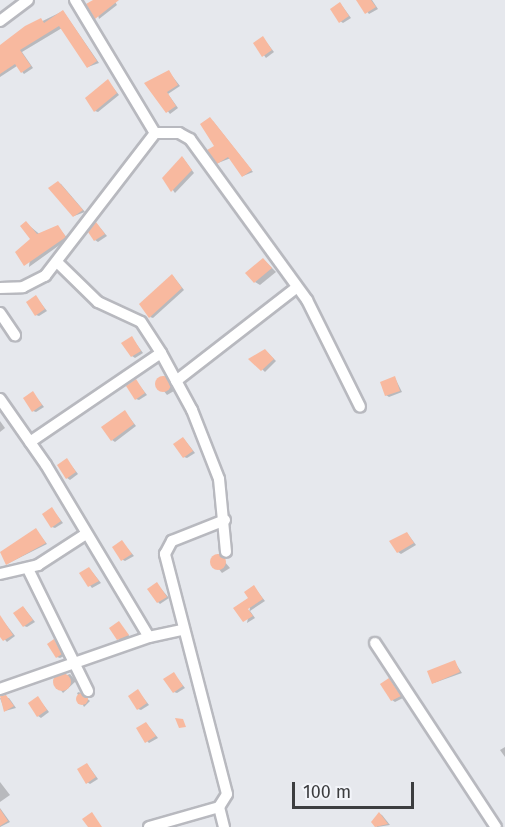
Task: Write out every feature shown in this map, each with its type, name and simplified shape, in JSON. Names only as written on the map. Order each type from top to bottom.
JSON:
[{"type":"street","points":[[0,21],[28,0]]},
{"type":"street","points":[[75,0],[155,133],[190,139],[297,287],[319,319],[360,407]]},
{"type":"street","points":[[0,288],[29,285],[58,263],[155,133]]},
{"type":"street","points":[[58,263],[98,302],[141,322],[161,353],[209,448],[225,520],[226,552]]},
{"type":"street","points":[[176,381],[297,287]]},
{"type":"street","points":[[0,313],[15,335]]},
{"type":"street","points":[[30,442],[161,353]]},
{"type":"street","points":[[0,399],[30,442],[149,637]]},
{"type":"street","points":[[224,827],[219,807],[227,789],[183,630],[166,549],[225,520]]},
{"type":"street","points":[[0,574],[28,569],[86,534]]},
{"type":"street","points":[[28,569],[88,691]]},
{"type":"street","points":[[0,689],[74,660],[149,637],[183,630]]},
{"type":"street","points":[[375,643],[496,827]]},
{"type":"street","points":[[150,827],[219,807]]},
{"type":"building","points":[[93,0],[119,0],[95,19],[86,4]]},
{"type":"building","points":[[356,0],[371,0],[376,7],[365,14]]},
{"type":"building","points":[[340,2],[349,16],[339,23],[330,9]]},
{"type":"building","points":[[63,10],[97,61],[87,68],[59,26],[20,50],[31,66],[21,73],[15,64],[0,74],[0,45],[25,26],[41,18],[44,23]]},
{"type":"building","points":[[263,36],[272,50],[262,57],[253,43]]},
{"type":"building","points":[[169,70],[178,85],[167,92],[176,106],[166,113],[144,83]]},
{"type":"building","points":[[108,79],[117,93],[94,112],[85,98]]},
{"type":"building","points":[[210,117],[252,170],[242,177],[228,157],[217,164],[207,150],[214,146],[200,124]]},
{"type":"building","points":[[182,156],[192,170],[171,192],[162,178]]},
{"type":"building","points":[[58,181],[83,210],[73,217],[48,188]]},
{"type":"building","points":[[26,221],[37,234],[58,225],[66,237],[24,266],[15,252],[30,239],[20,226]]},
{"type":"building","points":[[96,222],[105,234],[94,241],[88,232]]},
{"type":"building","points":[[263,258],[272,268],[254,283],[245,273]]},
{"type":"building","points":[[172,274],[182,288],[149,318],[139,304]]},
{"type":"building","points":[[36,295],[45,309],[35,316],[26,302]]},
{"type":"building","points":[[132,336],[141,351],[131,357],[121,343]]},
{"type":"building","points":[[265,349],[274,359],[261,371],[248,359]]},
{"type":"building","points":[[163,376],[169,378],[171,384],[169,390],[163,392],[157,390],[155,384],[157,378]]},
{"type":"building","points":[[395,376],[400,391],[385,396],[380,382]]},
{"type":"building","points":[[136,379],[145,393],[135,400],[126,386]]},
{"type":"building","points":[[33,391],[42,405],[32,412],[23,398]]},
{"type":"building","points":[[125,410],[134,424],[111,441],[101,427]]},
{"type":"building","points":[[183,437],[193,451],[183,458],[173,444]]},
{"type":"building","points":[[67,458],[76,472],[66,479],[57,465]]},
{"type":"building","points":[[52,507],[61,521],[51,528],[42,514]]},
{"type":"building","points":[[36,528],[46,543],[6,565],[0,552]]},
{"type":"building","points":[[407,532],[414,543],[397,553],[389,541]]},
{"type":"building","points":[[122,540],[132,554],[121,561],[112,547]]},
{"type":"building","points":[[218,554],[224,556],[226,562],[224,568],[218,570],[212,568],[210,562],[212,556]]},
{"type":"building","points":[[89,567],[99,581],[88,587],[79,573]]},
{"type":"building","points":[[157,582],[167,597],[157,603],[147,589]]},
{"type":"building","points":[[254,585],[263,599],[248,609],[253,616],[243,622],[233,608],[248,598],[244,592]]},
{"type":"building","points":[[23,606],[33,620],[23,627],[13,613]]},
{"type":"building","points":[[0,615],[13,635],[3,641],[0,637]]},
{"type":"building","points":[[119,621],[129,635],[117,640],[109,628]]},
{"type":"building","points":[[54,639],[62,654],[56,658],[47,644]]},
{"type":"building","points":[[455,660],[460,672],[432,684],[427,671]]},
{"type":"building","points":[[174,672],[183,686],[173,693],[163,679]]},
{"type":"building","points":[[62,673],[68,676],[71,682],[68,688],[62,691],[56,688],[53,682],[56,676]]},
{"type":"building","points":[[389,678],[401,696],[391,701],[380,684]]},
{"type":"building","points":[[138,689],[147,703],[137,710],[128,696]]},
{"type":"building","points":[[84,693],[88,699],[84,705],[80,705],[76,697]]},
{"type":"building","points":[[6,695],[14,706],[4,712],[0,696]]},
{"type":"building","points":[[38,696],[47,710],[37,717],[28,703]]},
{"type":"building","points":[[175,718],[183,719],[186,727],[179,728]]},
{"type":"building","points":[[146,722],[156,736],[145,743],[136,728]]},
{"type":"building","points":[[87,763],[96,777],[86,784],[77,769]]},
{"type":"building","points":[[0,809],[8,821],[0,826]]},
{"type":"building","points":[[92,812],[102,827],[88,827],[82,819]]},
{"type":"building","points":[[379,812],[388,824],[375,827],[371,822]]}]
